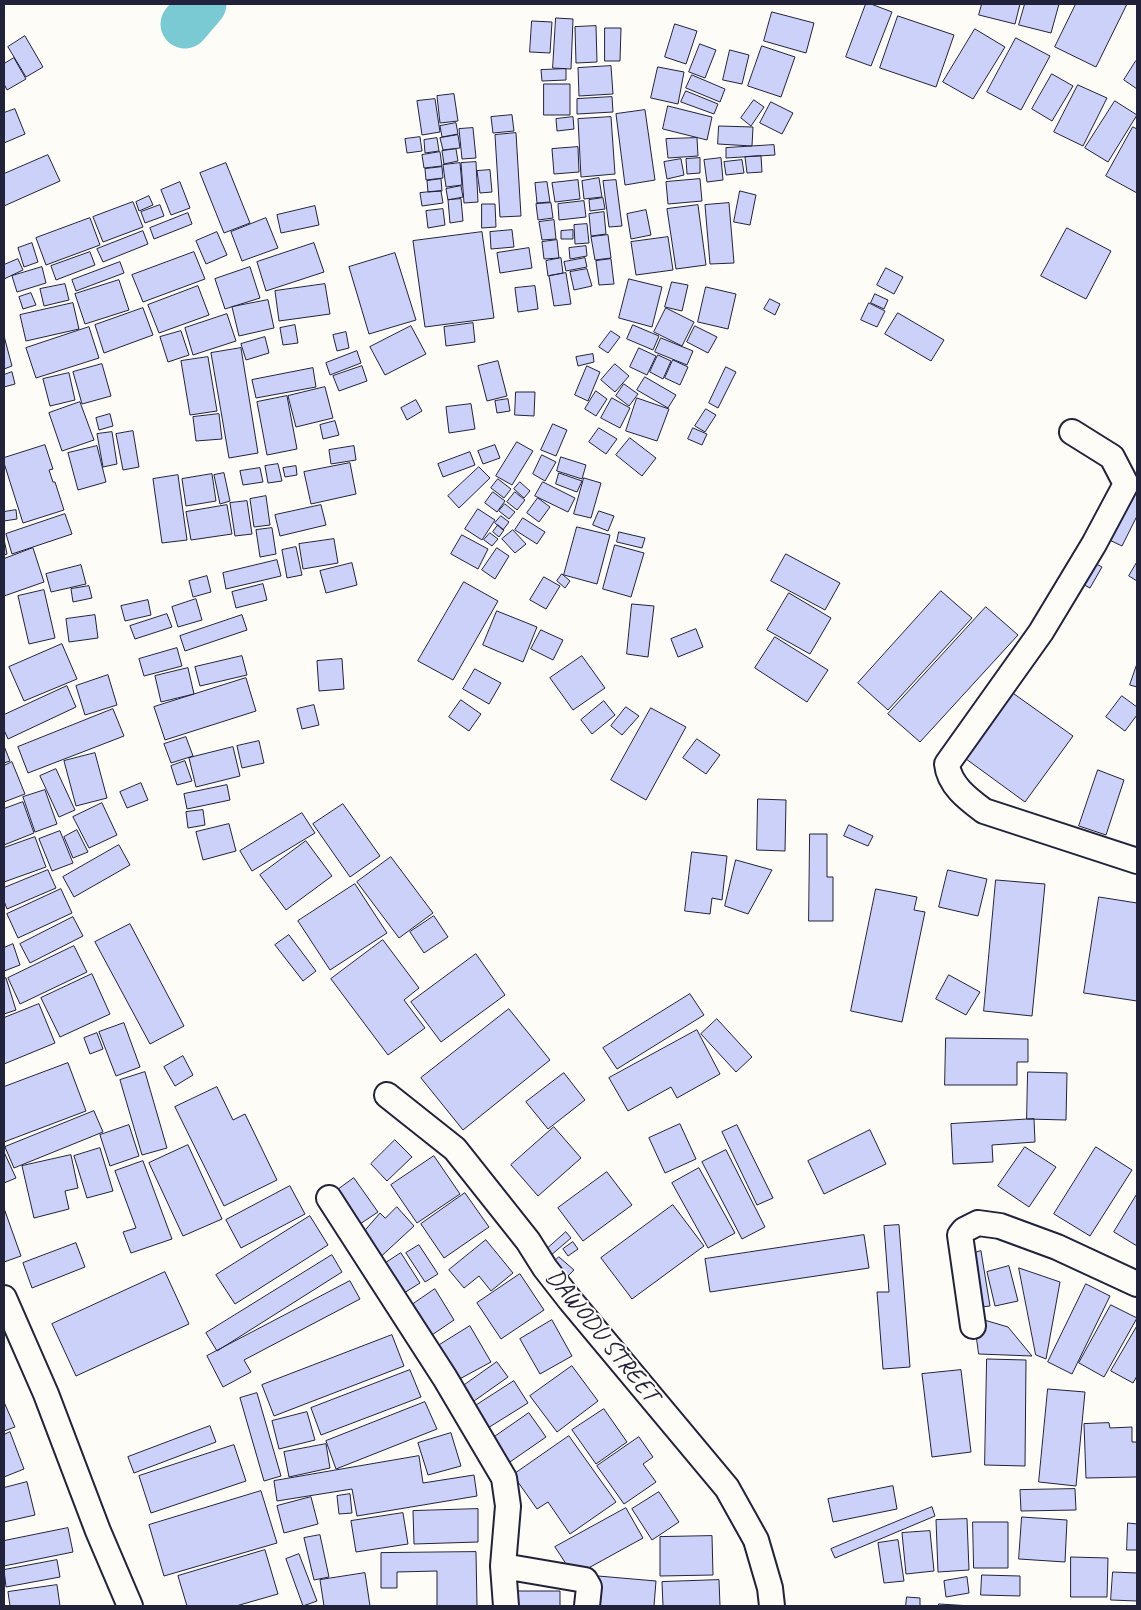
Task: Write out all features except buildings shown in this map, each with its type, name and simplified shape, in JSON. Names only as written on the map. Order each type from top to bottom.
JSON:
[{"type":"street","points":[[1072,432],[1112,457],[1126,484],[1094,544],[1041,632],[947,764],[948,772],[963,795],[984,812],[1137,861]]},
{"type":"street","name":"DAWODU STREET","points":[[387,1095],[455,1149],[528,1241],[545,1268],[570,1300],[727,1488],[756,1540],[770,1588],[772,1606]]},
{"type":"street","points":[[329,1198],[445,1378],[504,1478],[508,1506],[503,1566],[506,1606]]},
{"type":"street","points":[[973,1326],[960,1235],[964,1230],[978,1224],[1000,1226],[1049,1244],[1137,1284]]},
{"type":"street","points":[[4,1298],[46,1394],[98,1532],[130,1606]]},
{"type":"street","points":[[503,1566],[585,1580],[589,1587],[587,1606]]},
{"type":"waterway","points":[[185,24],[202,4]]}]
